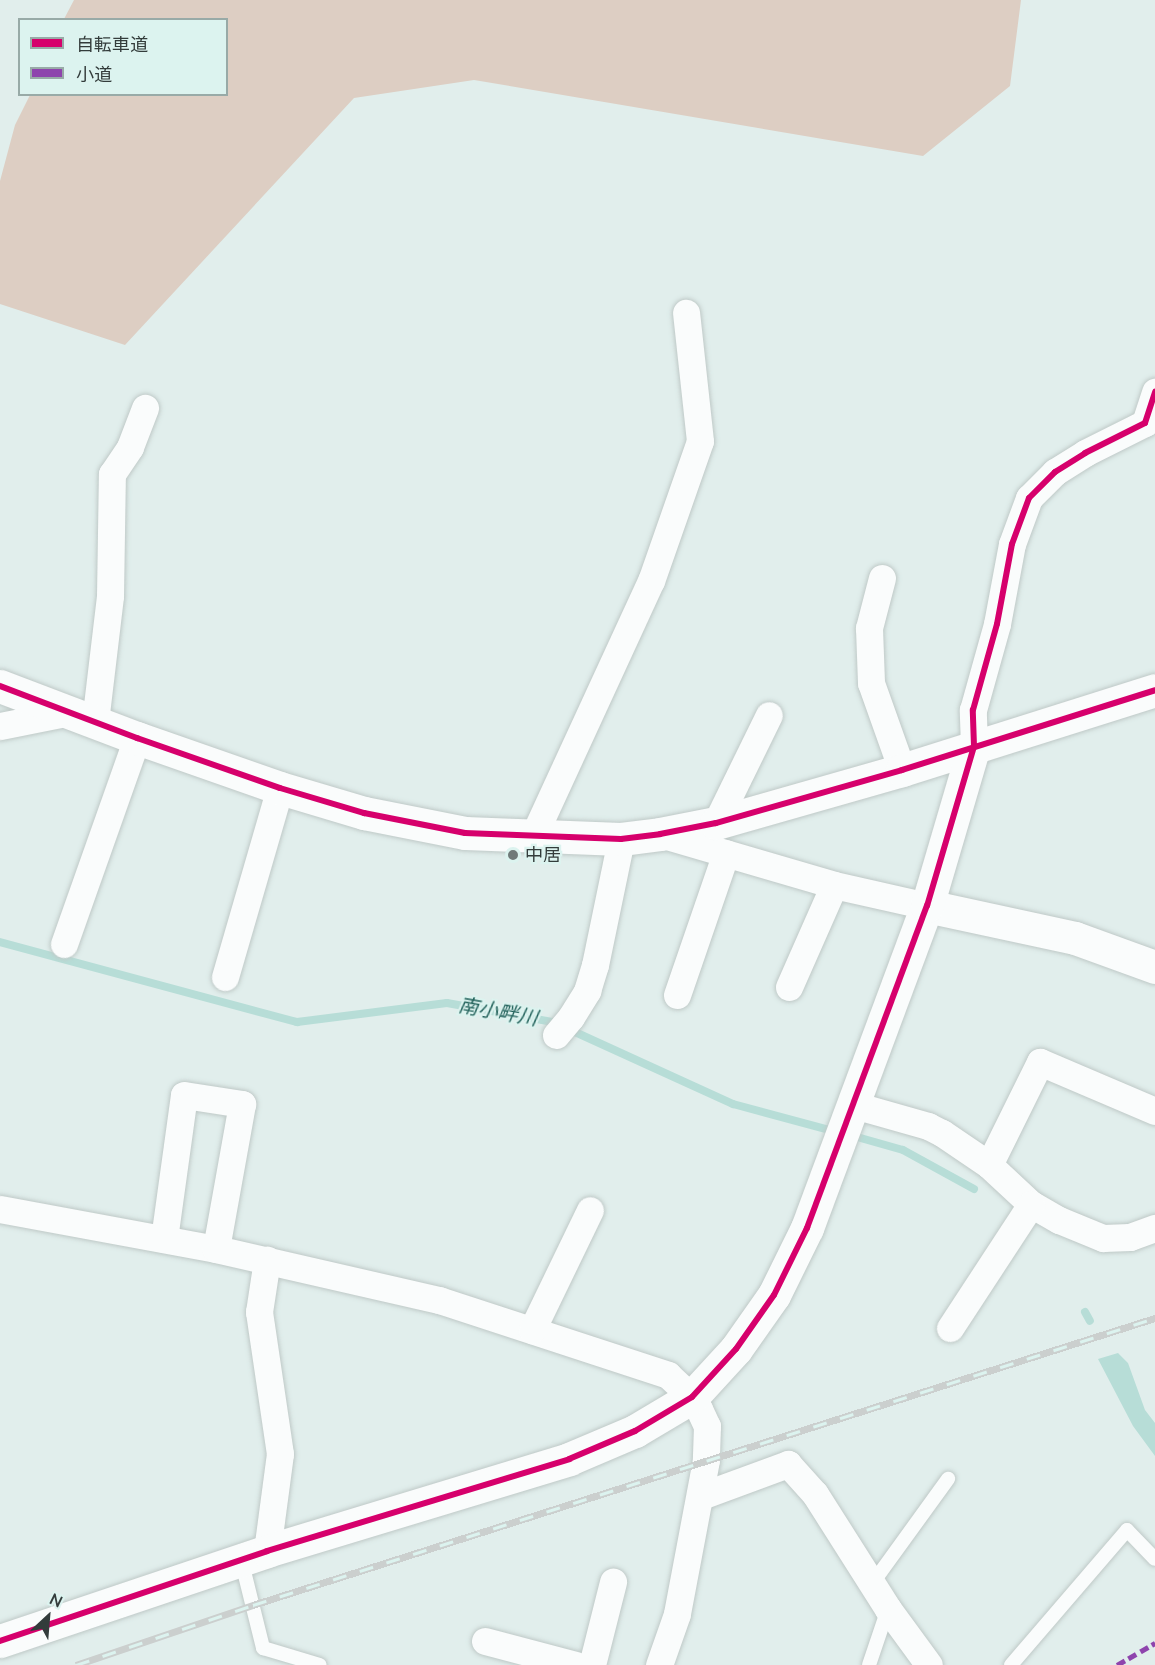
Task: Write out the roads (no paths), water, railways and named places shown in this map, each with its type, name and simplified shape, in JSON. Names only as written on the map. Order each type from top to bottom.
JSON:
[{"type":"street","points":[[533,837],[651,581],[700,441],[686,313]]},
{"type":"street","points":[[0,1641],[254,1555],[569,1459],[635,1431],[692,1397],[736,1349],[774,1295],[807,1228],[835,1156],[927,906],[974,746],[973,710],[997,624],[1012,544],[1029,498],[1055,472],[1150,424],[1155,392]]},
{"type":"street","points":[[83,717],[110,596],[112,474],[130,447],[145,408]]},
{"type":"street","points":[[882,578],[868,628],[871,683],[903,770]]},
{"type":"street","points":[[0,686],[137,738],[280,788],[376,816],[465,833],[621,839],[716,823],[903,770],[1155,690]]},
{"type":"street","points":[[716,823],[769,715]]},
{"type":"street","points":[[0,726],[83,717]]},
{"type":"street","points":[[64,944],[137,738]]},
{"type":"street","points":[[225,977],[280,788]]},
{"type":"street","points":[[660,834],[834,885],[1075,938],[1155,967]]},
{"type":"street","points":[[564,1026],[587,990],[595,965],[621,839]]},
{"type":"street","points":[[677,995],[726,854]]},
{"type":"street","points":[[789,987],[834,885]]},
{"type":"street","points":[[988,1166],[1040,1062],[1155,1111]]},
{"type":"street","points":[[164,1239],[184,1095],[242,1104],[216,1249]]},
{"type":"street","points":[[851,1113],[928,1126],[988,1166],[1031,1204],[1059,1220],[1102,1238],[1130,1237],[1155,1228]]},
{"type":"street","points":[[950,1328],[1031,1204]]},
{"type":"street","points":[[0,1209],[216,1249],[439,1300],[669,1375],[692,1397],[707,1426],[706,1460],[677,1614],[659,1665]]},
{"type":"street","points":[[532,1330],[590,1210]]},
{"type":"street","points":[[254,1555],[280,1454],[259,1312],[267,1260]]},
{"type":"street","points":[[700,1496],[788,1464],[815,1494],[888,1609],[929,1665]]},
{"type":"street","points":[[592,1665],[613,1582]]},
{"type":"street","points":[[485,1641],[576,1665]]},
{"type":"lane","points":[[872,1584],[948,1479]]},
{"type":"lane","points":[[1011,1665],[1127,1530],[1155,1559]]},
{"type":"lane","points":[[254,1555],[263,1648],[320,1665]]},
{"type":"lane","points":[[869,1665],[888,1609]]},
{"type":"waterway","name":"南小畔川","points":[[0,942],[297,1022],[447,1003],[553,1022],[733,1104],[837,1132]]},
{"type":"waterway","name":"南小畔川","points":[[850,1135],[903,1150],[974,1189]]},
{"type":"waterway","name":"南小畔川","points":[[1085,1312],[1090,1321]]},
{"type":"railway","points":[[76,1665],[253,1605],[1155,1318]]},
{"type":"place","name":"中居","points":[[513,855]]}]
